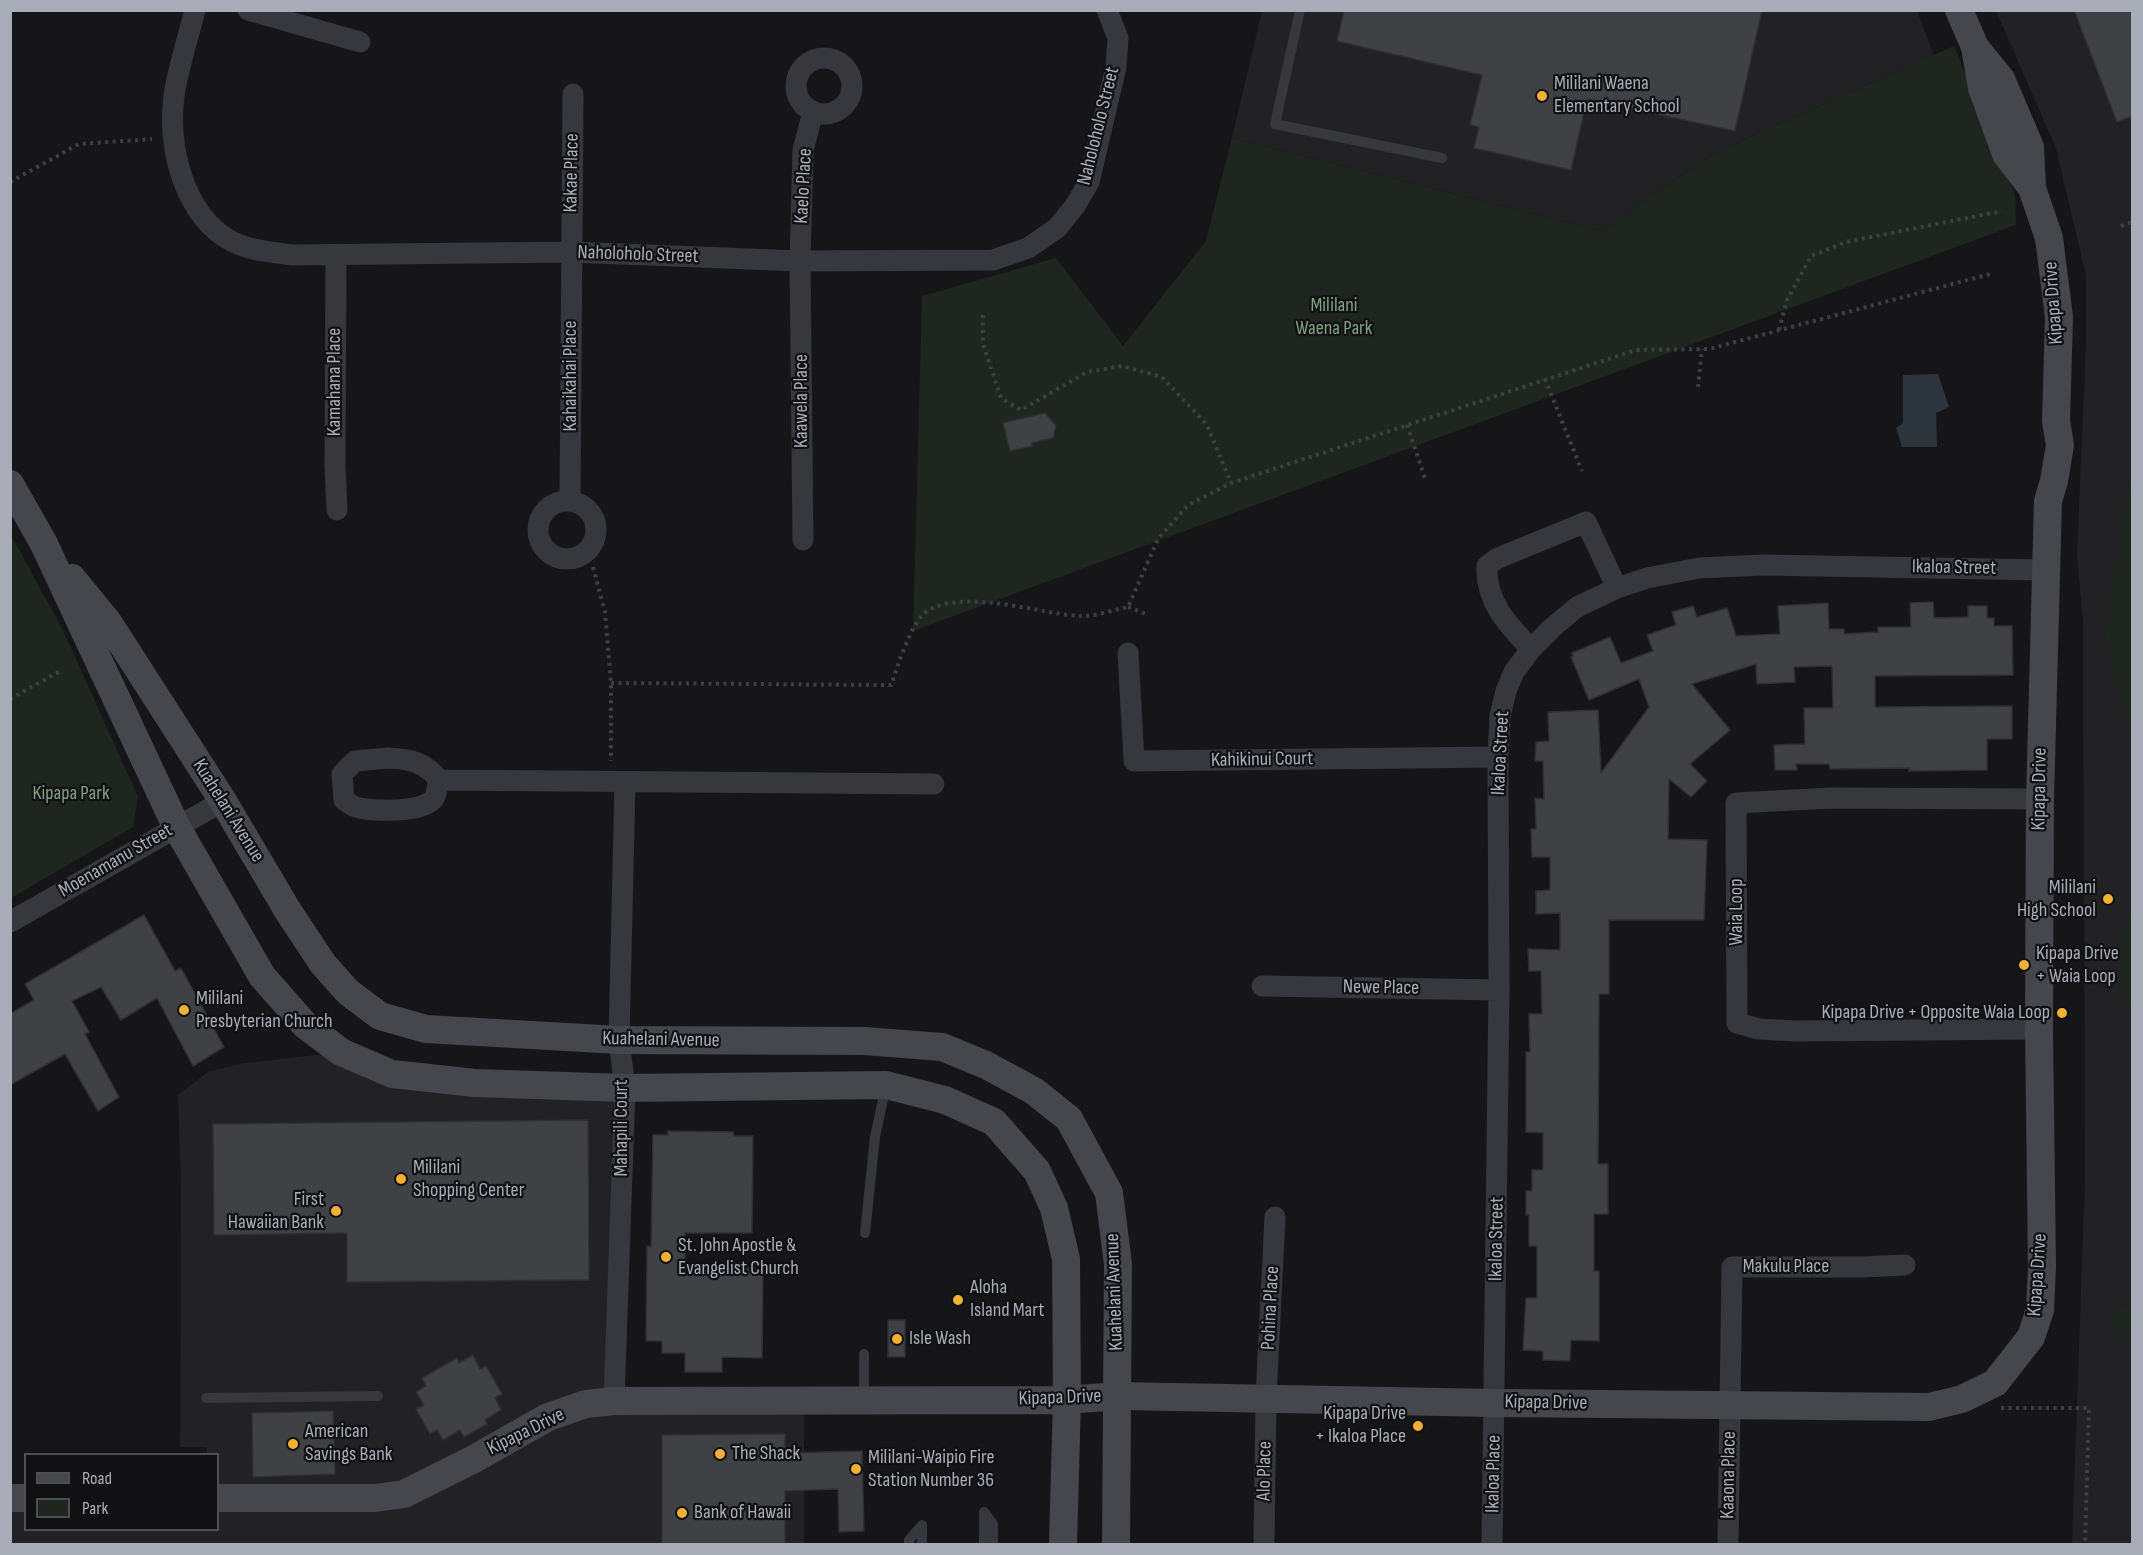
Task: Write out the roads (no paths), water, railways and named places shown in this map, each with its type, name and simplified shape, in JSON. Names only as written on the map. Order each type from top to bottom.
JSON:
[{"type":"street","name":"Naholoholo Street","points":[[195,10],[174,96],[172,133],[176,158],[183,182],[195,203],[209,223],[232,241],[257,250],[292,255],[571,252],[800,261],[993,260],[1028,248],[1057,228],[1075,206],[1089,182],[1116,67],[1118,38],[1107,10]]},
{"type":"street","points":[[248,10],[360,42]]},
{"type":"street","name":"Kipapa Drive","points":[[219,1498],[375,1497],[404,1494],[548,1417],[586,1404],[614,1401],[1067,1400],[1118,1396],[1495,1403],[1929,1407],[1962,1399],[1995,1383],[2031,1337],[2040,1310],[2042,1268],[2039,1029],[2040,799],[2048,501],[2060,445],[2056,421],[2059,317],[2049,238],[2032,188],[2006,154],[1982,88],[1974,47],[1959,10]]},
{"type":"street","name":"Kakae Place","points":[[571,252],[573,94]]},
{"type":"street","name":"Kaelo Place","points":[[800,261],[803,150],[813,112]]},
{"type":"street","name":"Kahaikahai Place","points":[[570,500],[571,252]]},
{"type":"street","name":"Kamahana Place","points":[[336,255],[335,466],[337,510]]},
{"type":"street","name":"Kaawela Place","points":[[800,261],[803,540]]},
{"type":"street","name":"Kuahelani Avenue","points":[[10,484],[44,544],[176,826],[262,976],[305,1025],[341,1052],[392,1074],[476,1083],[625,1088],[886,1085],[945,1100],[993,1122],[1037,1171],[1053,1208],[1066,1259],[1067,1400],[1063,1545]]},
{"type":"street","points":[[1531,649],[1505,621],[1486,581],[1487,566],[1496,559],[1586,522],[1617,588]]},
{"type":"street","name":"Kuahelani Avenue","points":[[44,544],[108,622],[223,801],[288,911],[324,964],[348,992],[381,1016],[426,1029],[619,1040],[864,1041],[942,1047],[986,1065],[1034,1091],[1069,1119],[1109,1193],[1118,1264],[1116,1545]]},
{"type":"street","name":"Ikaloa Street","points":[[1495,1403],[1499,990],[1498,757],[1500,716],[1514,672],[1531,649],[1552,627],[1577,607],[1617,588],[1647,578],[1699,568],[1763,565],[2045,570]]},
{"type":"street","name":"Kahikinui Court","points":[[1128,653],[1134,761],[1498,757]]},
{"type":"street","points":[[439,780],[618,775],[934,784]]},
{"type":"street","name":"Mahapili Court","points":[[614,1401],[625,1088],[619,1040],[618,775]]},
{"type":"street","name":"Waia Loop","points":[[2039,1029],[1796,1031],[1759,1029],[1737,1023],[1736,802],[1831,798],[2040,799]]},
{"type":"street","name":"Moenamanu Street","points":[[10,922],[223,801]]},
{"type":"street","name":"Newe Place","points":[[1262,986],[1499,990]]},
{"type":"street","name":"Pohina Place","points":[[1266,1398],[1275,1217]]},
{"type":"street","name":"Makulu Place","points":[[1730,1405],[1732,1267],[1862,1268],[1905,1265]]},
{"type":"street","name":"Alo Place","points":[[1264,1545],[1266,1398]]},
{"type":"street","name":"Ikaloa Place","points":[[1492,1545],[1495,1403]]},
{"type":"street","name":"Kaaona Place","points":[[1728,1545],[1730,1405]]},
{"type":"lane","points":[[1300,10],[1275,124],[1442,158]]},
{"type":"lane","points":[[865,1233],[875,1137],[886,1085]]},
{"type":"lane","points":[[864,1354],[864,1400]]},
{"type":"lane","points":[[206,1398],[378,1396]]},
{"type":"lane","points":[[984,1545],[984,1512],[993,1524],[993,1545]]},
{"type":"lane","points":[[909,1545],[909,1540],[922,1525],[922,1545]]},
{"type":"place","name":"Mililani Waena Elementary School","points":[[1542,96]]},
{"type":"place","name":"Mililani High School","points":[[2108,899]]},
{"type":"place","name":"Kipapa Drive + Waia Loop","points":[[2024,965]]},
{"type":"place","name":"Mililani Presbyterian Church","points":[[184,1010]]},
{"type":"place","name":"Kipapa Drive + Opposite Waia Loop","points":[[2062,1013]]},
{"type":"place","name":"Mililani Shopping Center","points":[[401,1179]]},
{"type":"place","name":"First Hawaiian Bank","points":[[336,1211]]},
{"type":"place","name":"St. John Apostle & Evangelist Church","points":[[666,1257]]},
{"type":"place","name":"Aloha Island Mart","points":[[958,1300]]},
{"type":"place","name":"Isle Wash","points":[[897,1339]]},
{"type":"place","name":"Kipapa Drive + Ikaloa Place","points":[[1418,1426]]},
{"type":"place","name":"American Savings Bank","points":[[293,1444]]},
{"type":"place","name":"The Shack","points":[[720,1454]]},
{"type":"place","name":"Mililani-Waipio Fire Station Number 36","points":[[856,1469]]},
{"type":"place","name":"Bank of Hawaii","points":[[682,1513]]},
{"type":"park label","name":"Mililani Waena Park","points":[[1334,318]]},
{"type":"park label","name":"Kipapa Park","points":[[71,794]]}]
